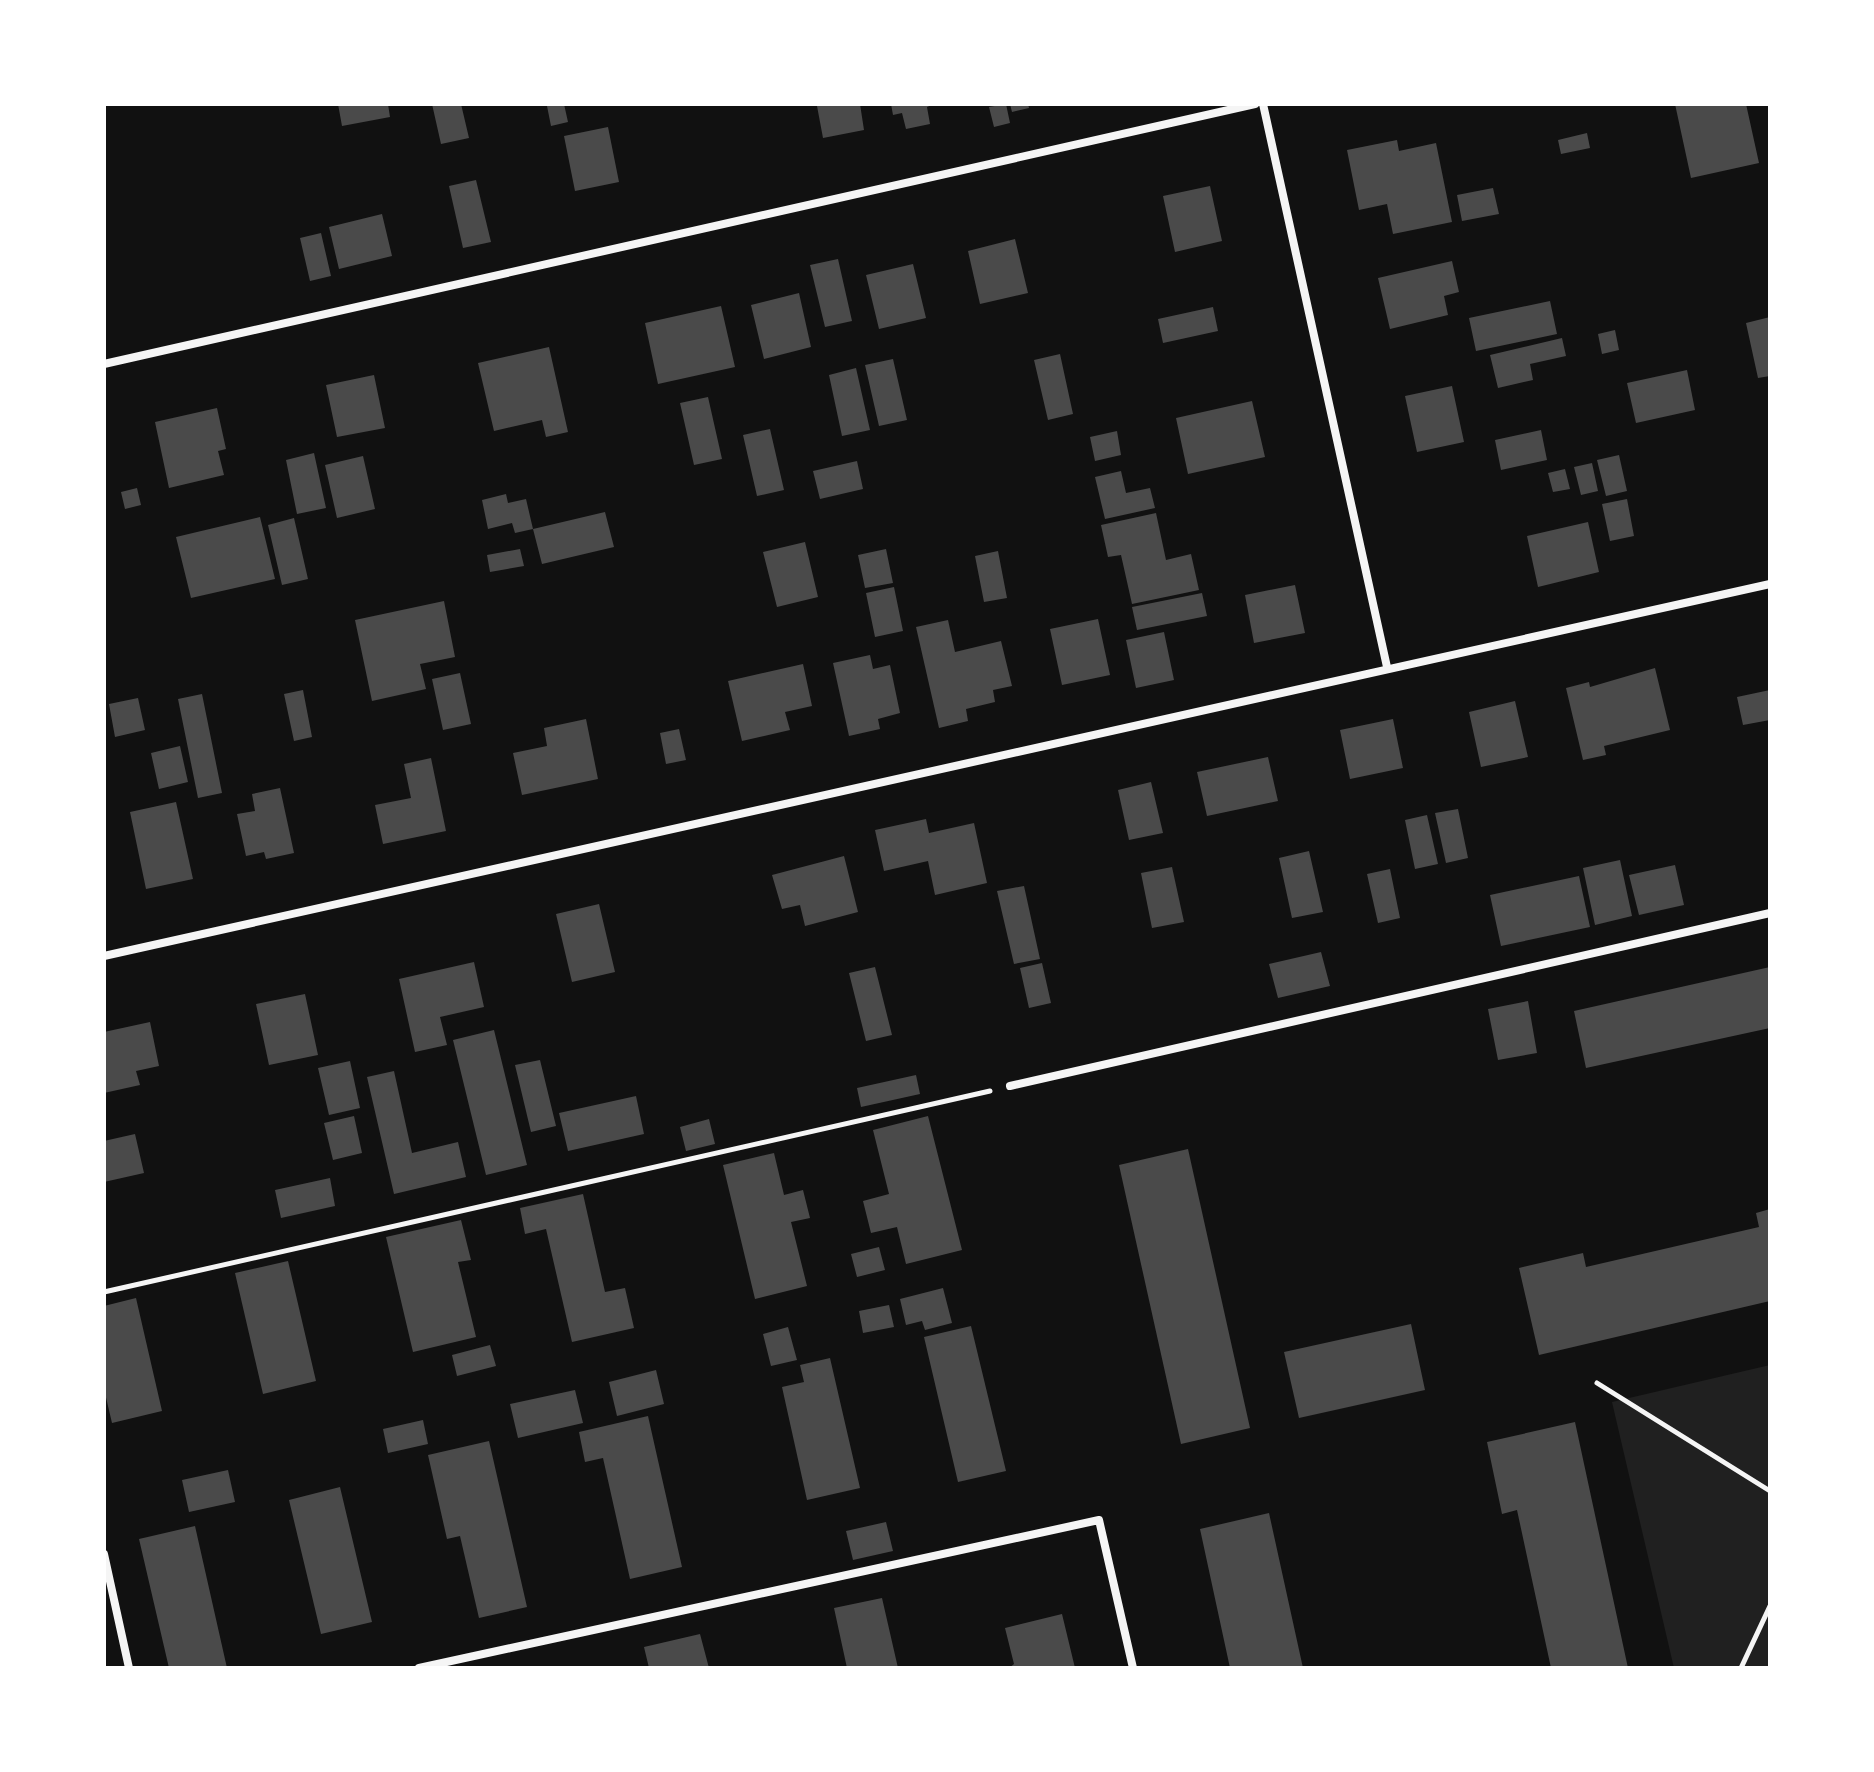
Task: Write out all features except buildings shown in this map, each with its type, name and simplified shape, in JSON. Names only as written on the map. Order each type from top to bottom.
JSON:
[{"type":"street","points":[[104,364],[1255,104]]},
{"type":"street","points":[[1263,104],[1387,667]]},
{"type":"street","points":[[104,956],[1387,667],[1770,584]]},
{"type":"street","points":[[1010,1086],[1770,913]]},
{"type":"street","points":[[419,1668],[1099,1520],[1133,1668]]},
{"type":"street","points":[[104,1554],[129,1668]]},
{"type":"path","points":[[104,1292],[1010,1086]]},
{"type":"path","points":[[1597,1383],[1770,1491]]},
{"type":"path","points":[[1741,1668],[1770,1606]]},
{"type":"shaded area","points":[[1770,1365],[1770,1668],[1674,1668],[1612,1402]]}]
